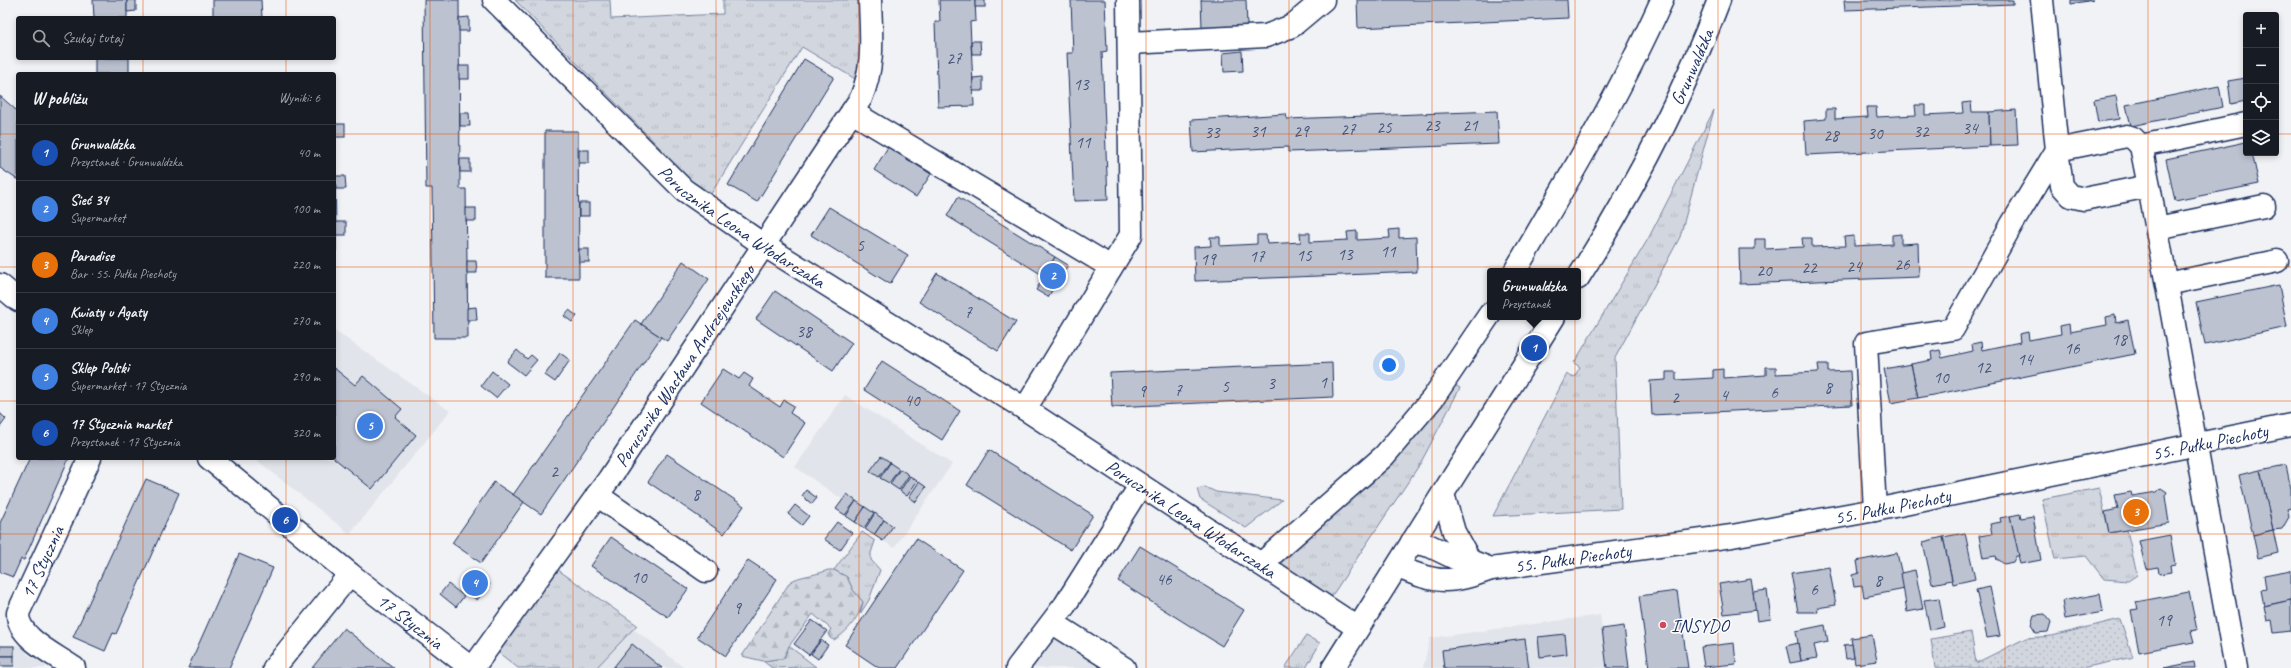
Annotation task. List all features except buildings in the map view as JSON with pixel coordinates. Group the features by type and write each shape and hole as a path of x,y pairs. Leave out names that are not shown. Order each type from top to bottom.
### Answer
{"street":[{"name":"Porucznika Leona Włodarczaka","path":"494,0 684,190 765,246 1025,409 1358,628"},
{"name":"Porucznika Wacława Andrzejewskiego","path":"472,668 597,495 765,246 861,98 869,79 872,64 870,0"},
{"path":"1025,409 1131,235 1128,0"},
{"path":"1129,43 1266,36 1292,26 1323,0"},
{"path":"1517,268 1594,136 1637,56 1662,0"},
{"name":"Grunwaldzka","path":"1581,273 1649,158 1698,58 1719,0"},
{"path":"2042,0 2062,186 2070,196 2084,199 2149,186"},
{"path":"852,112 1111,267"},
{"path":"2141,146 2243,125"},
{"path":"1875,510 1866,343 1953,329 2057,150 2120,136 2133,138 2141,146 2149,186 2190,406 2195,445 2236,668"},
{"path":"2157,228 2264,206"},
{"path":"2167,284 2277,261"},
{"path":"0,285 16,298"},
{"path":"1261,564 1384,456 1433,398 1487,318"},
{"path":"1333,668 1552,320"},
{"name":"55. Pułku Piechoty","path":"1398,567 1434,580 1462,580 1491,569 1732,536 1875,510 2291,424"},
{"name":"17 Stycznia","path":"74,668 27,636 19,625 18,613 89,460"},
{"name":"17 Stycznia","path":"211,460 350,574 472,668"},
{"path":"1017,668 1053,623 1140,486"},
{"path":"1443,494 1454,532 1470,561"},
{"path":"597,495 706,571"},
{"name":"55. Pułku Piechoty","path":"1412,542 1430,546 1455,558 1470,561 1491,569"},
{"path":"274,668 350,574"},
{"path":"1053,623 1124,668"}],"shaded area":[{"path":"336,331 450,411 350,534 257,460 336,460"},
{"path":"845,395 952,464 894,548 836,509 843,500 795,467"},
{"path":"1600,615 1602,629 1624,626 1629,668 1423,668 1430,638"},
{"path":"1053,623 1124,668 1017,668"},
{"path":"630,627 649,640 684,668 588,668"},
{"path":"0,645 27,645 27,654 46,665 45,668 0,668"}],"green space":[{"path":"515,0 610,0 611,19 723,14 723,0 859,0 862,60 857,80 802,47 704,205 659,165 666,154"},
{"path":"1714,110 1680,237 1615,358 1621,509 1493,516 1567,374 1574,377 1580,367 1574,363 1648,239"},
{"path":"1446,380 1460,388 1420,464 1325,606 1261,564"},
{"path":"1205,487 1216,492 1282,500 1246,528 1200,499 1197,489"},
{"path":"2099,488 2109,533 2127,530 2137,575 2128,581 2104,579 2086,556 2055,559 2042,499"},
{"path":"862,532 875,541 871,553 871,560 880,570 869,600 860,614 863,602 853,590 847,577 834,570"},
{"path":"548,563 637,625 596,668 518,668 489,645"},
{"path":"828,570 834,570 847,577 853,590 863,602 859,613 844,633 834,640 830,638 828,634 831,629 813,614 789,646 784,658 763,661 742,656 790,582 798,578"},
{"path":"2120,619 2133,657 2082,668 1935,668 1931,639 1971,632 1976,663 2026,638 2052,636"},
{"path":"1306,636 1320,643 1306,668 1285,668"},
{"path":"789,646 816,667 772,668 763,661 784,658"}],"place":[{"name":"Sieć 34","path":"1053,276"},
{"name":"Grunwaldzka","path":"1534,348"},
{"name":"Sklep Polski","path":"370,426"},
{"name":"Paradise","path":"2136,512"},
{"name":"17 Stycznia market","path":"285,520"},
{"name":"Kwiaty u Agaty","path":"475,583"},
{"name":"INSYDO","path":"1663,625"}]}
